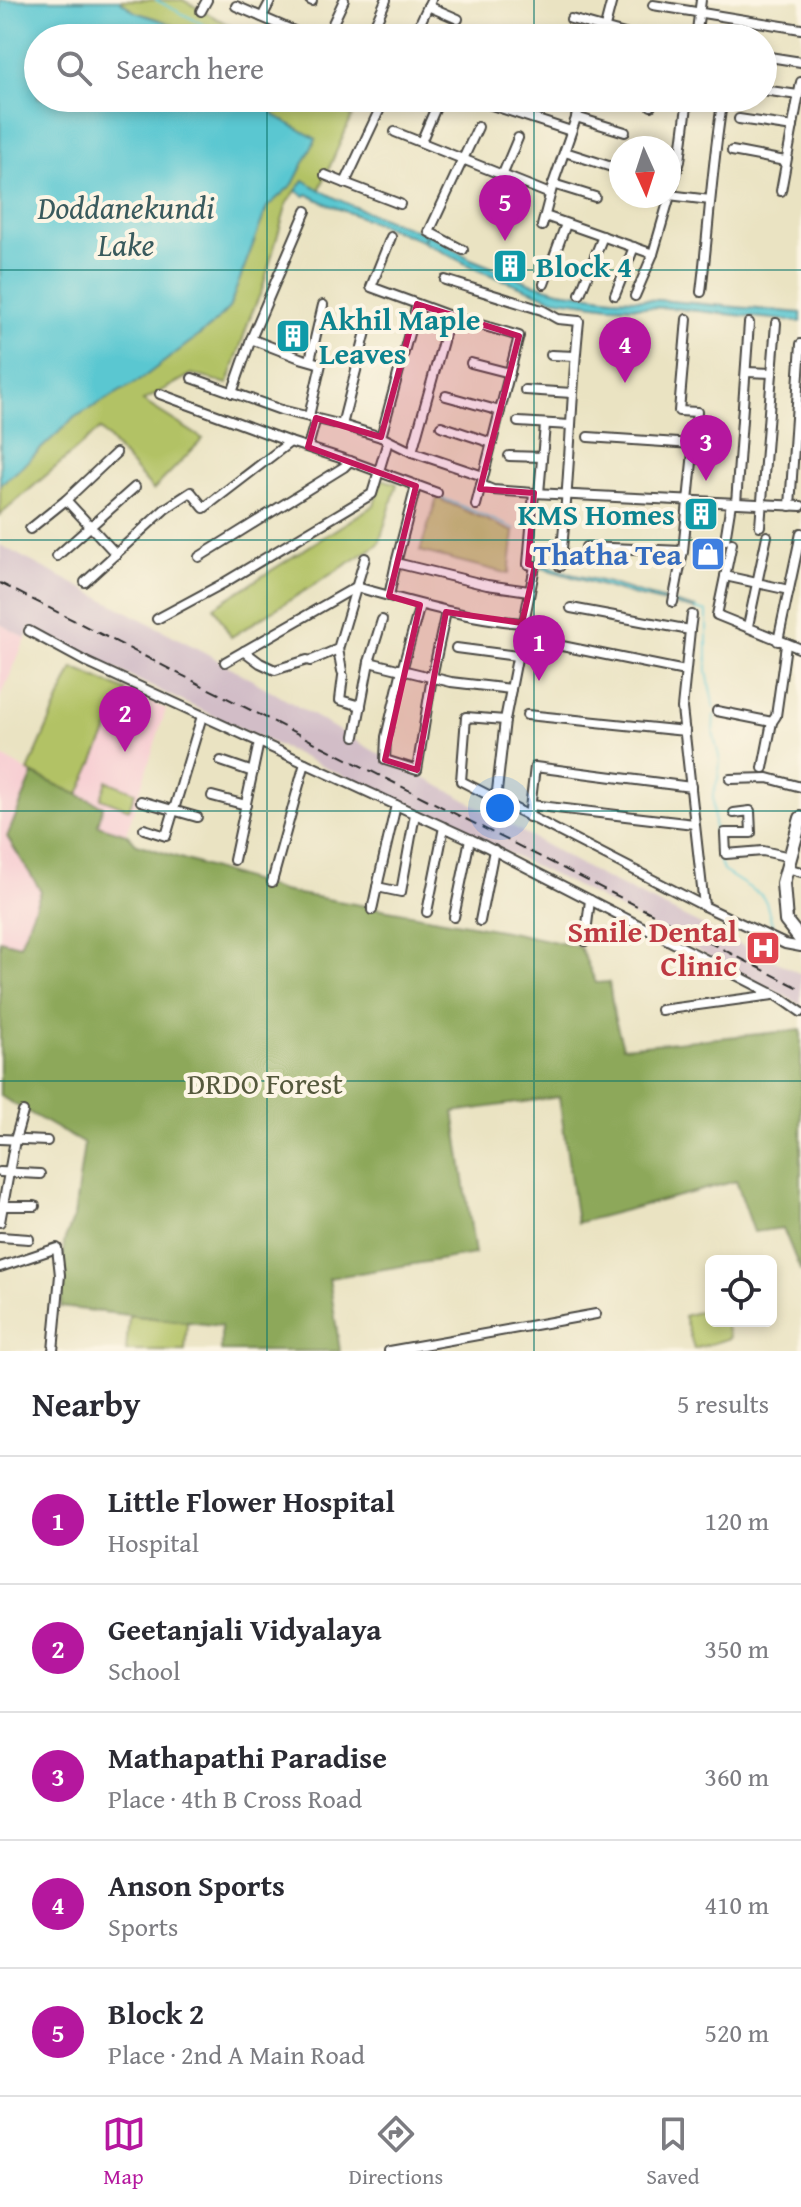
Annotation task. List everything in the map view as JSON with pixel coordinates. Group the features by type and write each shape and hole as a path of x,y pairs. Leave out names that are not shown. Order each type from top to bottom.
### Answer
{"main road":[{"path":"801,818 783,883 786,921 801,940"}],"street":[{"path":"201,11 207,0"},
{"path":"262,17 271,0"},
{"path":"333,24 344,0"},
{"path":"375,24 386,0"},
{"path":"606,24 612,0"},
{"path":"698,24 701,0"},
{"path":"420,24 430,3 458,19"},
{"path":"653,5 769,24"},
{"path":"236,6 278,24"},
{"path":"571,19 582,24"},
{"path":"777,25 801,29"},
{"path":"777,58 801,62"},
{"path":"781,191 801,82"},
{"path":"777,92 798,95"},
{"path":"345,183 378,112"},
{"path":"421,142 434,112"},
{"path":"511,112 571,131"},
{"path":"542,226 578,112"},
{"path":"681,153 686,112"},
{"path":"701,292 721,112"},
{"path":"576,117 625,132"},
{"path":"739,119 793,127"},
{"path":"463,250 429,232 478,127"},
{"path":"395,132 502,176 595,197"},
{"path":"502,176 518,138"},
{"path":"732,151 785,161"},
{"path":"565,152 609,166"},
{"path":"325,175 400,204"},
{"path":"681,196 710,200"},
{"path":"635,296 653,254 665,208"},
{"path":"232,393 251,339 306,211"},
{"path":"545,216 653,254"},
{"path":"544,284 566,224"},
{"path":"580,294 603,236"},
{"path":"391,237 371,287 450,316 520,331 476,505"},
{"path":"615,295 634,247"},
{"path":"445,280 542,310 558,319 579,321 560,566"},
{"path":"157,619 372,494 380,472 417,304"},
{"path":"310,360 323,305"},
{"path":"412,452 450,316"},
{"path":"673,602 683,551 697,412 679,411 687,319"},
{"path":"342,425 369,320"},
{"path":"749,323 734,503 717,615 801,649"},
{"path":"760,526 776,323"},
{"path":"251,339 321,364 308,447"},
{"path":"790,506 801,344"},
{"path":"551,355 575,356"},
{"path":"471,363 510,373"},
{"path":"746,372 772,373"},
{"path":"192,378 281,410 385,439 482,481 493,490 801,506"},
{"path":"525,390 572,393"},
{"path":"160,394 437,493"},
{"path":"446,396 500,411"},
{"path":"518,422 570,425"},
{"path":"496,800 505,720 535,566 528,564 545,425"},
{"path":"441,426 492,443"},
{"path":"588,437 693,444"},
{"path":"85,582 165,509 191,492 204,508 290,442"},
{"path":"30,529 116,453"},
{"path":"509,456 542,457"},
{"path":"199,557 350,461"},
{"path":"389,596 416,486"},
{"path":"57,556 135,487"},
{"path":"66,500 116,554"},
{"path":"763,768 772,722 776,716 789,590 801,533"},
{"path":"748,626 767,536"},
{"path":"586,547 683,551"},
{"path":"361,706 340,700 342,673 339,645 365,558"},
{"path":"396,563 487,585 529,591"},
{"path":"725,576 789,590"},
{"path":"225,662 356,587 446,612 522,623"},
{"path":"420,605 386,737 385,760 417,770 446,612"},
{"path":"571,608 690,630"},
{"path":"692,615 682,708 704,906"},
{"path":"355,736 369,662 382,620"},
{"path":"29,631 88,663 494,850 801,1012"},
{"path":"244,651 275,670 310,661 339,645"},
{"path":"562,646 685,671"},
{"path":"456,648 517,656"},
{"path":"369,662 432,677 511,689"},
{"path":"717,711 772,722"},
{"path":"527,715 685,731"},
{"path":"144,829 166,836 202,716"},
{"path":"505,720 466,717 461,781 704,906 785,944 801,947"},
{"path":"234,860 259,742"},
{"path":"221,761 253,772"},
{"path":"272,882 305,763"},
{"path":"529,817 535,767 691,787"},
{"path":"730,779 768,778 801,787"},
{"path":"212,796 246,805"},
{"path":"141,801 197,817"},
{"path":"372,910 396,805"},
{"path":"531,805 694,824"},
{"path":"734,813 750,811 751,833 725,833 726,854 763,851 789,862 801,872"},
{"path":"377,887 401,892 415,814"},
{"path":"427,912 444,827"},
{"path":"454,917 470,839"},
{"path":"480,921 494,850"},
{"path":"585,941 590,900"},
{"path":"661,1010 773,995"},
{"path":"0,1222 4,1172 23,1112"},
{"path":"0,1139 47,1141"},
{"path":"4,1172 40,1174"},
{"path":"1,1206 35,1206"},
{"path":"0,1237 29,1239"},
{"path":"0,1267 57,1248 60,1275 53,1351"},
{"path":"389,1351 596,1314"}],"highlighted area":[{"path":"417,304 519,336 480,489 534,493 528,564 535,566 522,623 446,612 417,770 385,760 420,605 389,596 416,486 308,447 316,418 381,437"}],"shaded area":[{"path":"0,545 206,653 379,754 599,875 801,974 801,1005 570,883 30,627 26,638 0,624"},
{"path":"0,624 26,638 0,699"},
{"path":"126,691 166,709 126,834 97,825 78,796"},
{"path":"0,755 33,774 7,837 41,891 20,945 0,940"}],"green space":[{"path":"119,0 183,0 227,24 170,24 135,12"},
{"path":"272,112 343,112 352,116 319,191 304,180 287,203 262,290 228,384 192,374 143,401 203,439 153,490 100,429 0,515 0,484 75,417 140,380 210,327 229,308 267,207 293,184 316,139"},
{"path":"382,479 397,484 379,544 231,637 214,607 374,505"},
{"path":"437,498 514,532 509,574 420,551"},
{"path":"73,668 126,691 78,796 28,771"},
{"name":"DRDO Forest","path":"33,774 103,806 98,825 126,834 137,844 282,891 580,947 596,983 609,982 623,1047 801,1030 801,1272 783,1228 754,1232 736,1181 577,1223 559,1097 454,1112 475,1254 329,1278 340,1351 221,1351 221,1326 61,1307 64,1242 74,1217 84,1144 0,1096 0,940 20,945 41,891 7,837"},
{"path":"107,781 135,792 129,809 101,798"},
{"path":"705,1310 705,1327 727,1327 730,1338 694,1349 684,1316"},
{"path":"129,1315 187,1322 185,1351 126,1351"}],"water":[{"name":"Doddanekundi Lake","path":"0,0 119,0 135,12 170,24 24,24 24,112 273,112 316,139 293,184 267,207 229,308 210,327 140,380 75,417 0,484"},
{"path":"304,180 348,204 426,234 422,241 307,194 305,196 296,191"},
{"path":"427,233 471,259 559,291 801,313 801,322 551,298 480,271 423,242"},
{"path":"540,563 696,610 632,595 539,567"}],"waterway":[{"path":"156,0 202,24"},
{"path":"440,497 515,529"},
{"path":"696,609 707,612 707,671 714,709"},
{"path":"714,715 713,732 720,761 713,794 716,849 723,871 761,895 766,902 774,931"}],"railway":[{"path":"0,583 801,989"}],"place":[{"name":"Block 2","path":"505,241"},
{"name":"Block 4","path":"510,266"},
{"name":"Akhil Maple Leaves","path":"293,336"},
{"name":"Anson Sports","path":"625,383"},
{"name":"Mathapathi Paradise","path":"706,481"},
{"name":"KMS Homes","path":"701,514"},
{"name":"Thatha Tea","path":"708,554"},
{"name":"Little Flower Hospital","path":"539,681"},
{"name":"Geetanjali Vidyalaya","path":"125,752"},
{"name":"Smile Dental Clinic","path":"763,948"}]}
